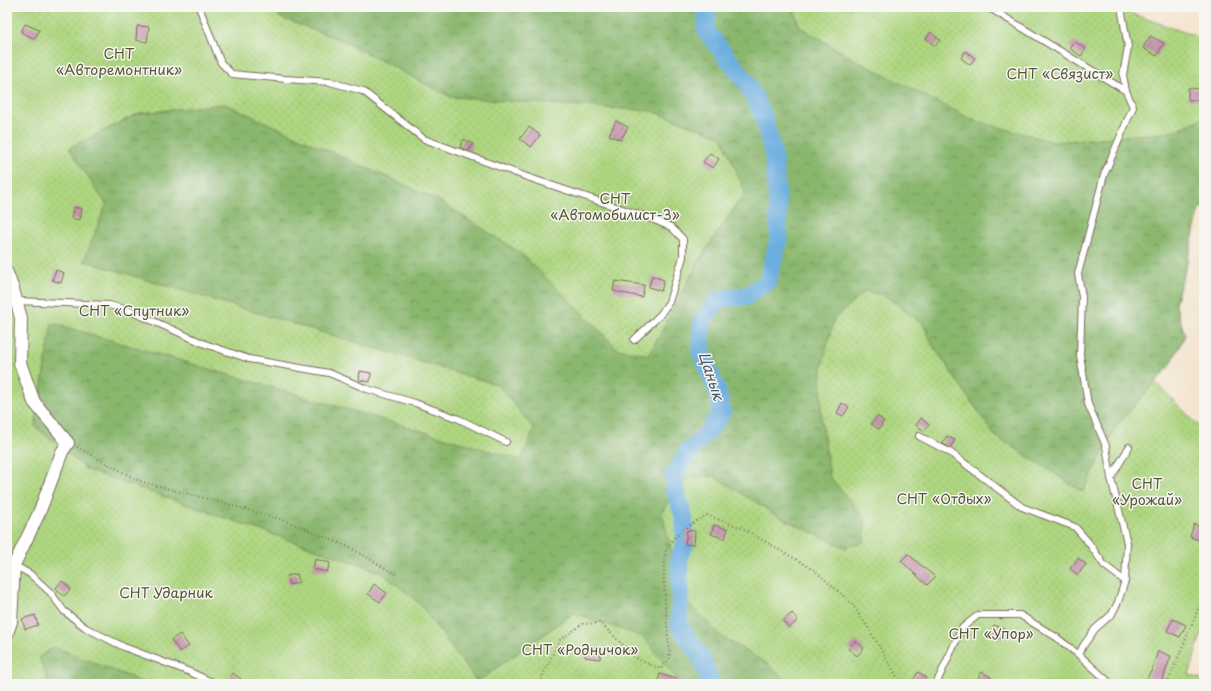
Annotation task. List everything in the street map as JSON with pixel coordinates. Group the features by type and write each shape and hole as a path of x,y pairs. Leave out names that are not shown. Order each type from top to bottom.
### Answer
{"street":[{"path":"7,274 17,301 21,318 20,363 34,402 68,443 62,452 39,513 14,565 10,585 10,622 7,633"}],"lane":[{"path":"199,7 221,64 232,74 330,82 363,91 424,139 526,177 652,219 671,227 683,239 683,257 670,302 660,315 634,340"},
{"path":"988,7 1126,91"},
{"path":"1079,655 1083,646 1095,629 1112,614 1125,581 1127,543 1111,478 1106,446 1088,404 1080,355 1082,297 1078,274 1104,175 1133,107 1126,91 1123,75 1128,46 1121,7"},
{"path":"17,301 108,305 128,310 205,344 249,359 329,373 367,389 415,403 459,419 506,442"},
{"path":"919,436 951,453 1022,507 1075,527 1089,543 1104,565 1125,581"},
{"path":"1111,478 1129,447"},
{"path":"14,565 30,574 50,592 64,611 86,628 124,647 190,672 216,684"},
{"path":"936,684 962,628 978,615 1020,615 1056,637 1079,655 1111,684"}],"path":[{"path":"68,443 139,481 286,521 349,547 397,575"},
{"path":"541,684 542,674 560,640 582,624 600,623 639,660 661,669 670,658 663,574 666,549 683,530 707,515 742,528 814,570 852,604 872,634 901,684"},
{"path":"1167,684 1204,595"}],"green space":[{"path":"7,7 276,7 279,17 343,41 451,97 652,111 722,137 745,192 699,260 649,355 618,349 522,254 438,200 225,104 139,113 69,148 106,204 84,261 498,385 534,429 521,460 52,323 35,426 87,470 381,572 419,603 477,682 574,613 643,637 681,684 148,684 54,647 39,657 49,684 7,684"},
{"path":"276,7 793,7 800,27 857,61 1054,142 1171,132 1204,118 1204,206 1199,211 1186,267 1175,303 1185,335 1171,364 1115,428 1083,492 994,435 932,344 923,324 822,367 821,416 830,477 866,520 864,543 846,548 781,518 721,636 768,664 790,684 681,684 574,613 477,682 419,603 381,572 87,470 35,426 52,323 521,460 533,429 498,385 84,261 105,204 69,148 139,113 225,104 438,200 522,254 618,349 699,260 745,192 721,137 652,111 451,97 343,41 279,17"},
{"name":"СНТ «Связист»","path":"793,7 1112,7 1204,39 1204,118 1171,132 1054,142 973,120 857,61 800,27"},
{"name":"СНТ «Отдых»","path":"865,291 885,296 923,324 932,344 994,435 1083,492 1115,428 1155,382 1200,427 1204,428 1204,624 1189,675 1204,680 1204,684 790,684 768,664 721,636 684,600 662,513 675,490 689,477 713,476 781,518 846,548 864,542 866,520 830,477 821,416 822,367 834,319"},
{"path":"54,647 148,684 49,684 39,657"}],"building":[{"path":"25,24 39,30 35,39 21,32"},
{"path":"137,26 149,27 147,42 136,40"},
{"path":"931,32 940,40 935,46 926,39"},
{"path":"1150,36 1164,43 1157,56 1143,48"},
{"path":"1074,41 1086,49 1081,56 1069,48"},
{"path":"965,51 975,58 970,65 961,58"},
{"path":"1188,88 1203,89 1202,100 1188,100"},
{"path":"616,121 628,127 621,140 609,135"},
{"path":"529,127 540,135 531,147 520,139"},
{"path":"464,139 473,144 469,151 460,147"},
{"path":"710,153 719,159 713,168 703,162"},
{"path":"74,207 82,209 80,220 71,218"},
{"path":"56,270 64,273 61,283 52,280"},
{"path":"652,276 664,280 661,291 649,287"},
{"path":"615,281 644,285 642,297 613,291"},
{"path":"360,371 371,373 370,382 359,380"},
{"path":"842,403 849,407 843,416 837,413"},
{"path":"877,416 884,421 879,429 871,424"},
{"path":"921,418 929,425 924,431 916,425"},
{"path":"947,436 955,440 950,448 942,443"},
{"path":"1194,524 1204,528 1204,542 1190,537"},
{"path":"714,525 728,529 725,539 711,534"},
{"path":"687,530 695,531 694,545 685,544"},
{"path":"908,554 935,577 927,585 901,561"},
{"path":"1078,558 1086,564 1078,575 1070,569"},
{"path":"315,559 330,563 327,572 313,569"},
{"path":"297,574 299,582 289,585 287,576"},
{"path":"62,581 71,589 64,596 56,588"},
{"path":"374,584 387,593 380,602 368,594"},
{"path":"792,613 798,620 789,628 783,621"},
{"path":"35,615 38,625 25,629 22,619"},
{"path":"1173,619 1186,625 1180,637 1167,631"},
{"path":"994,625 1006,630 1002,639 990,635"},
{"path":"180,634 189,646 180,652 171,640"},
{"path":"855,641 864,648 857,656 848,649"},
{"path":"586,646 601,648 600,659 585,657"},
{"path":"1158,651 1171,656 1161,684 1145,684 1151,672"},
{"path":"918,672 926,677 922,684 911,684"},
{"path":"982,672 992,678 988,684 984,684 977,680"},
{"path":"233,673 241,679 236,684 224,684"},
{"path":"660,674 685,682 685,684 657,684"}],"waterway":[{"name":"Цанык","path":"707,7 706,31 745,80 763,115 773,153 779,238 768,281 747,296 719,299 702,321 701,353 717,390 722,412 708,432 687,453 674,475 675,490 684,518 685,544 679,558 679,625 701,657 711,684"}],"park label":[{"name":"СНТ «Авторемонтник»","path":"119,62"},
{"name":"СНТ «Автомобилист-3»","path":"615,208"},
{"name":"СНТ «Спутник»","path":"134,311"},
{"name":"СНТ «Урожай»","path":"1147,492"},
{"name":"СНТ Ударник","path":"166,593"},
{"name":"СНТ «Упор»","path":"991,634"},
{"name":"СНТ «Родничок»","path":"580,650"}]}
